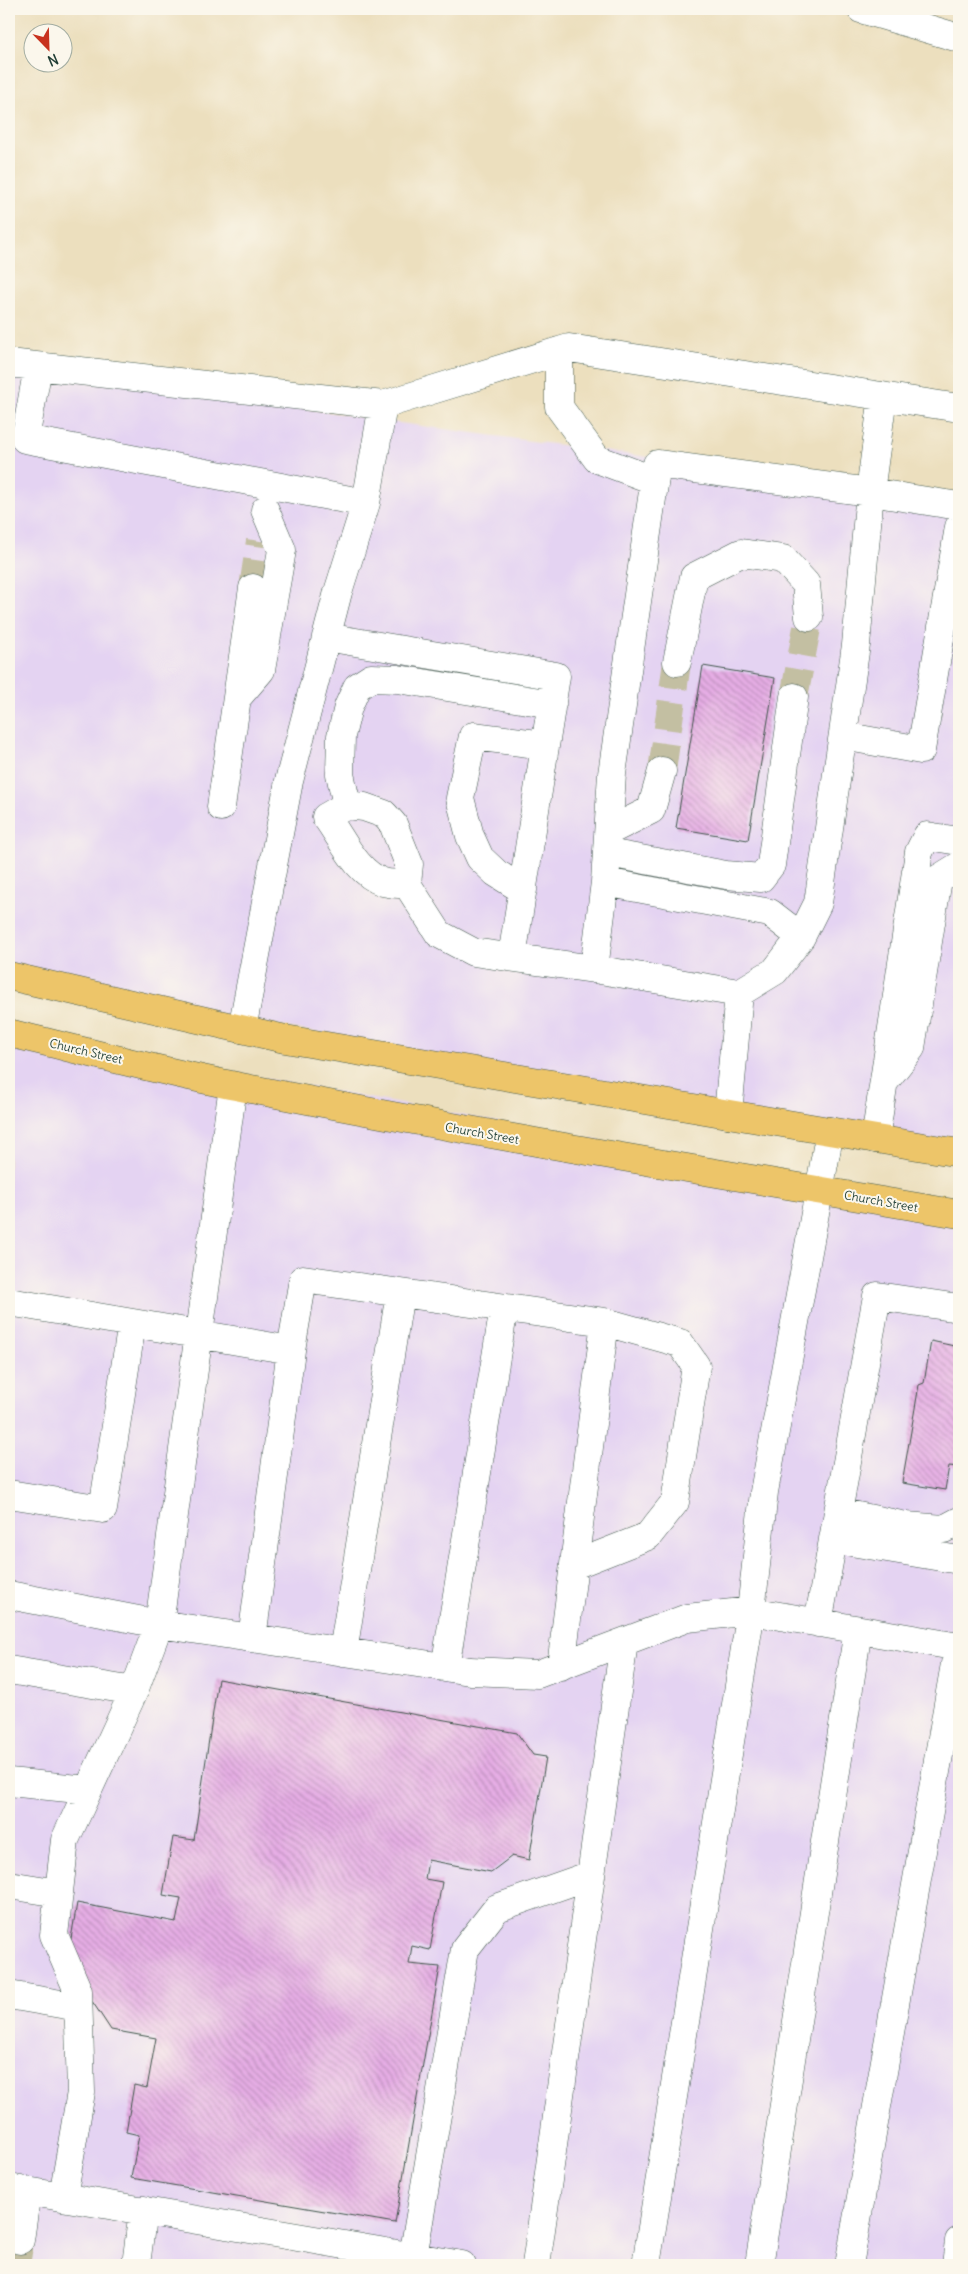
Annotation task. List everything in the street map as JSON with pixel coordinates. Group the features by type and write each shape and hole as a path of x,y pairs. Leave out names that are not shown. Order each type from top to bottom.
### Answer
{"highway":[{"path":"9,976 295,1040 959,1153"},
{"name":"Church Street","path":"9,1033 233,1086 523,1140 959,1214"}],"street":[{"path":"860,9 959,38"},
{"path":"9,363 383,405 570,348 959,408"},
{"path":"559,351 559,407 591,452 597,459 653,480"},
{"path":"38,367 25,439 267,498 366,504"},
{"path":"282,817 364,807 384,814 393,824 409,864 407,884 438,934 473,952 594,969 739,993 775,971 802,937 818,903 856,646 870,492 883,396"},
{"path":"242,1028 289,780 326,637 366,504 383,405"},
{"path":"594,969 605,882 612,774 653,480 657,464 870,492 959,506"},
{"path":"260,541 267,498"},
{"path":"237,698 261,670 282,550 267,498"},
{"path":"842,736 921,750 959,527"},
{"path":"677,662 694,577 741,553 783,559 806,584 809,617"},
{"path":"221,807 253,588"},
{"path":"326,637 556,676 512,957"},
{"path":"407,884 384,882 371,876 353,858 336,811 340,774 341,736 348,707 357,687 371,678 398,679 552,704"},
{"path":"608,842 726,875 762,878 771,865 794,697"},
{"path":"523,890 496,873 480,858 470,836 460,798 473,736 545,745"},
{"path":"608,842 651,810 662,771"},
{"path":"875,1139 919,852 928,836 959,841"},
{"path":"883,1084 911,1048 938,879 959,866"},
{"path":"605,882 770,914 802,937"},
{"path":"728,1114 739,993"},
{"path":"63,2197 81,2092 78,1991 54,1935 65,1840 134,1691 159,1624 233,1086"},
{"path":"646,2265 751,1611 764,1492 830,1131"},
{"path":"252,1638 302,1278 604,1322 680,1343 696,1366 676,1502 648,1536 574,1566"},
{"path":"343,1652 400,1293"},
{"path":"818,1623 877,1296 959,1308"},
{"path":"9,1302 291,1350"},
{"path":"445,1668 504,1308"},
{"path":"561,1666 604,1322"},
{"path":"9,1494 103,1509 132,1323"},
{"path":"838,1512 906,1526 944,1529 959,1521"},
{"path":"833,1538 959,1560"},
{"path":"9,1595 159,1624 470,1672 538,1674 687,1618 751,1611 958,1647 850,2265"},
{"path":"759,2265 858,1630"},
{"path":"536,2265 624,1642"},
{"path":"9,1670 134,1691"},
{"path":"9,1782 88,1790"},
{"path":"413,2257 465,1949 497,1908 591,1875"},
{"path":"9,1885 59,1894"},
{"path":"9,1995 78,2008"},
{"path":"20,2240 18,2189 462,2265"},
{"path":"136,2265 143,2210"},
{"path":"956,2265 959,2241"}],"shaded area":[{"path":"9,363 392,422 692,463 959,519 959,1153 9,975"},
{"path":"9,1031 959,1208 959,2265 9,2265"}],"building":[{"path":"703,666 775,678 748,840 676,828"},
{"path":"931,1341 959,1347 959,1467 949,1466 945,1490 902,1483 919,1385 924,1383"},
{"path":"218,1679 517,1733 533,1755 546,1757 529,1860 512,1856 491,1872 428,1860 425,1879 442,1882 430,1950 412,1946 409,1964 440,1967 395,2223 131,2178 139,2135 126,2132 134,2085 147,2088 156,2038 111,2030 67,1963 77,1903 176,1922 181,1898 163,1895 173,1837 194,1840"}],"tunnel":[{"path":"253,588 260,541"},
{"path":"794,697 809,617"},
{"path":"662,771 677,662"},
{"path":"16,2265 20,2240"}]}
